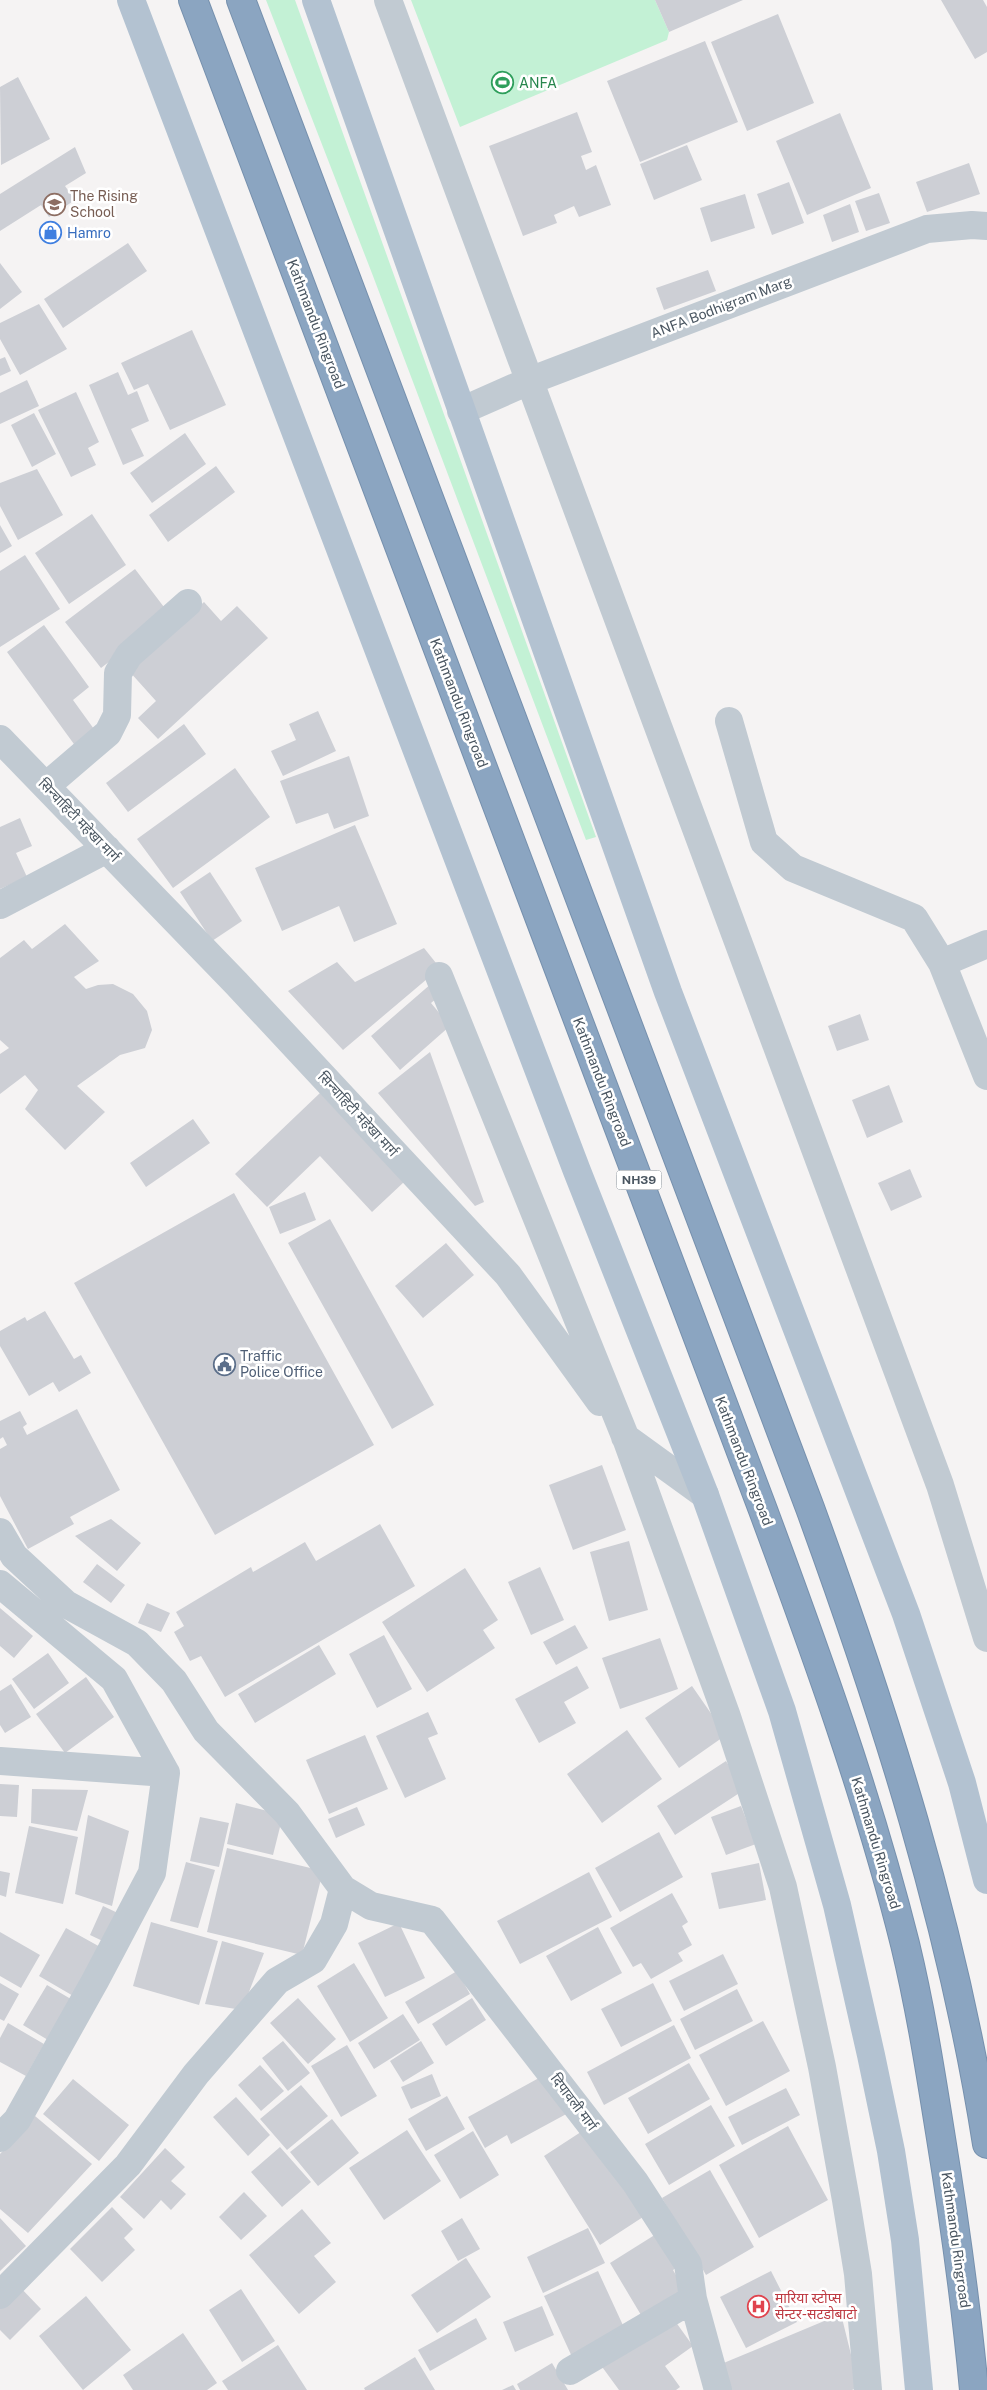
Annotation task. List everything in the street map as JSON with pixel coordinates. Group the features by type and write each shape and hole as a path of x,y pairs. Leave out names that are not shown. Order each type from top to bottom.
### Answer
{"highway":[{"name":"Kathmandu Ringroad","path":"193,0 763,1510 841,1728 891,1891 917,1998 950,2193 974,2390"},
{"name":"NH39","path":"241,0 810,1508 856,1638 907,1798 931,1886 968,2043 987,2144"}],"main road":[{"path":"131,0 553,1107 705,1494 782,1711 810,1806 847,1947 873,2065 898,2195 911,2291 919,2390"},
{"path":"316,0 668,992 906,1614 962,1783 986,1874"}],"street":[{"path":"388,0 940,1485 987,1638"},
{"name":"ANFA Bodhigram Marg","path":"461,411 529,380 928,229 972,225 987,226"},
{"path":"46,786 108,733 117,715 118,673 129,655 188,603"},
{"path":"729,721 764,842 793,868 914,918 942,963 987,1076"},
{"name":"सिन्चाहिटी महेखा मार्ग","path":"0,739 236,983 508,1275 628,1441 705,1494"},
{"path":"0,906 107,849"},
{"path":"942,963 987,944"},
{"path":"439,976 628,1441 726,1714 783,1887 820,2058 846,2200 858,2274 868,2390"},
{"path":"0,1532 14,1556 66,1604 137,1643 174,1681 206,1731 287,1814 343,1889 334,1924 313,1960 277,1981 196,2074 128,2165 0,2295"},
{"path":"0,1584 114,1679 166,1773 152,1872 95,1981 6,2121"},
{"path":"0,1761 166,1773"},
{"name":"दिपावली मार्ग","path":"343,1889 371,1906 432,1920 635,2182 688,2264 693,2299 718,2390"},
{"path":"570,2371 693,2299"}],"green space":[{"path":"266,0 295,0 596,837 586,840 373,276"},
{"name":"ANFA","path":"411,0 655,0 669,32 667,40 460,127"}],"building":[{"path":"655,0 743,0 669,32"},
{"path":"941,0 983,0 987,7 987,52 975,59"},
{"path":"778,14 814,103 747,131 711,42"},
{"path":"705,41 738,122 640,162 607,81"},
{"path":"18,77 50,139 1,165 0,87"},
{"path":"577,112 592,152 581,156 586,170 596,165 611,205 579,217 574,206 554,215 557,223 523,236 489,146"},
{"path":"840,113 871,188 807,215 776,141"},
{"path":"687,145 702,180 654,200 640,164"},
{"path":"75,147 86,173 65,186 75,200 49,217 41,205 0,231 0,194"},
{"path":"969,163 980,194 927,212 916,182"},
{"path":"789,182 804,223 772,235 757,194"},
{"path":"879,193 890,223 866,231 855,201"},
{"path":"745,194 755,228 711,242 700,208"},
{"path":"850,204 859,232 832,242 823,215"},
{"path":"128,243 147,271 63,328 44,299"},
{"path":"0,263 22,292 0,309"},
{"path":"708,270 716,291 664,310 656,288"},
{"path":"39,304 67,349 20,375 0,339 0,323"},
{"path":"192,330 226,405 170,430 148,384 134,390 121,363"},
{"path":"5,357 11,371 0,376 0,359"},
{"path":"118,372 128,395 137,391 149,421 131,429 144,456 123,465 89,385"},
{"path":"27,380 39,406 0,424 0,393"},
{"path":"76,392 99,442 88,448 96,465 71,477 38,410"},
{"path":"34,413 56,454 32,467 11,425"},
{"path":"185,433 206,464 152,503 130,473"},
{"path":"216,466 235,492 168,542 149,515"},
{"path":"37,469 63,515 18,540 0,506 0,483"},
{"path":"92,514 126,565 69,604 35,553"},
{"path":"0,525 12,546 0,553"},
{"path":"25,555 60,609 0,647 0,571"},
{"path":"135,569 170,615 101,668 65,622"},
{"path":"204,602 221,621 237,606 268,638 158,739 138,718 156,701 129,671"},
{"path":"44,625 89,687 73,700 99,736 79,751 7,652"},
{"path":"318,711 336,751 283,776 271,751 296,740 289,724"},
{"path":"184,724 206,754 128,812 106,783"},
{"path":"349,756 369,816 334,829 328,813 296,824 280,781"},
{"path":"235,768 270,817 173,888 137,839"},
{"path":"20,818 32,846 16,853 27,877 0,889 0,827"},
{"path":"355,825 397,924 354,942 339,906 282,931 255,868"},
{"path":"210,872 242,921 212,941 180,892"},
{"path":"65,924 99,961 74,977 86,989 98,985 113,984 133,994 147,1011 152,1030 145,1048 120,1055 77,1086 105,1112 65,1150 25,1109 38,1090 25,1075 0,1094 0,1054 9,1048 0,1040 0,958 24,940 32,949"},
{"path":"424,948 440,968 343,1050 288,991 337,962 355,982"},
{"path":"432,983 442,994 431,1003 450,1026 400,1070 371,1036"},
{"path":"860,1014 869,1040 837,1051 828,1026"},
{"path":"430,1052 484,1202 475,1206 378,1093"},
{"path":"889,1085 903,1122 867,1138 852,1100"},
{"path":"320,1093 404,1182 372,1212 320,1156 267,1207 235,1174"},
{"path":"193,1119 210,1143 146,1187 130,1163"},
{"path":"910,1169 922,1197 891,1211 878,1183"},
{"path":"305,1192 316,1220 280,1234 269,1207"},
{"name":"Traffic Police Office","path":"234,1193 374,1445 215,1535 74,1283"},
{"path":"330,1219 434,1405 392,1429 288,1243"},
{"path":"446,1243 474,1275 423,1318 395,1286"},
{"path":"45,1311 74,1359 81,1355 91,1373 59,1392 53,1382 29,1396 0,1346 0,1331 25,1317 27,1321"},
{"path":"77,1409 120,1490 70,1517 74,1524 28,1549 0,1496 0,1449 7,1445 3,1437 0,1439 0,1421 20,1411 27,1424 23,1427 27,1435"},
{"path":"602,1465 626,1530 573,1550 549,1485"},
{"path":"111,1519 141,1543 117,1571 75,1536"},
{"path":"380,1524 415,1586 225,1697 201,1656 190,1661 174,1632 184,1626 176,1612 251,1567 253,1572 305,1542 316,1561"},
{"path":"629,1541 648,1610 609,1621 590,1552"},
{"path":"97,1564 125,1585 111,1603 83,1582"},
{"path":"540,1567 564,1620 531,1635 508,1582"},
{"path":"465,1568 498,1620 483,1630 495,1648 427,1692 382,1622"},
{"path":"147,1603 170,1613 161,1632 138,1623"},
{"path":"0,1608 33,1636 14,1658 0,1646"},
{"path":"575,1625 588,1648 556,1665 543,1642"},
{"path":"384,1635 412,1689 377,1708 349,1654"},
{"path":"660,1638 678,1689 620,1709 602,1658"},
{"path":"319,1645 336,1674 255,1723 238,1694"},
{"path":"48,1653 69,1683 34,1709 12,1679"},
{"path":"577,1666 589,1688 564,1702 576,1723 539,1743 515,1699"},
{"path":"86,1677 114,1717 65,1753 36,1714"},
{"path":"11,1684 31,1717 5,1733 0,1725 0,1691"},
{"path":"692,1686 726,1735 679,1768 645,1718"},
{"path":"428,1712 438,1734 428,1738 446,1779 405,1798 376,1736"},
{"path":"627,1730 662,1779 602,1823 567,1774"},
{"path":"365,1735 388,1789 329,1814 306,1760"},
{"path":"726,1761 744,1790 675,1835 657,1806"},
{"path":"0,1784 19,1785 17,1817 0,1816"},
{"path":"32,1789 88,1790 77,1831 31,1823"},
{"path":"236,1803 283,1815 273,1855 227,1844"},
{"path":"741,1806 756,1844 726,1855 711,1817"},
{"path":"357,1807 365,1825 336,1838 328,1819"},
{"path":"88,1815 129,1831 112,1906 75,1894"},
{"path":"200,1817 229,1823 219,1867 190,1861"},
{"path":"29,1826 78,1837 63,1904 15,1893"},
{"path":"659,1832 683,1877 620,1912 595,1868"},
{"path":"227,1848 323,1871 302,1955 207,1932"},
{"path":"186,1862 215,1870 198,1928 170,1921"},
{"path":"759,1863 766,1900 719,1909 711,1873"},
{"path":"0,1871 10,1873 6,1897 0,1895"},
{"path":"589,1872 612,1917 520,1964 497,1921"},
{"path":"672,1893 688,1922 682,1926 692,1945 678,1953 683,1961 651,1979 641,1963 633,1967 610,1928"},
{"path":"103,1906 122,1915 109,1944 90,1935"},
{"path":"151,1922 218,1941 199,2005 133,1986"},
{"path":"399,1923 425,1978 385,1997 358,1943"},
{"path":"598,1927 622,1973 571,2001 546,1956"},
{"path":"66,1928 102,1948 75,1997 39,1976"},
{"path":"0,1932 40,1955 21,1988 0,1976"},
{"path":"222,1941 264,1953 242,2010 205,2004"},
{"path":"723,1954 738,1984 684,2011 669,1981"},
{"path":"354,1963 388,2018 350,2042 317,1986"},
{"path":"457,1971 470,1994 418,2024 405,2002"},
{"path":"0,1983 19,1994 4,2021 0,2019"},
{"path":"653,1983 672,2021 621,2047 601,2009"},
{"path":"47,1985 76,2002 53,2043 23,2025"},
{"path":"737,1989 753,2021 695,2050 680,2019"},
{"path":"298,1998 336,2039 308,2064 270,2023"},
{"path":"472,1998 486,2020 446,2046 432,2024"},
{"path":"403,2014 420,2040 374,2069 358,2043"},
{"path":"763,2021 790,2071 726,2106 699,2055"},
{"path":"8,2023 44,2044 26,2076 0,2062 0,2038"},
{"path":"674,2025 691,2058 604,2105 587,2072"},
{"path":"283,2041 310,2073 288,2091 262,2058"},
{"path":"421,2041 434,2063 403,2082 390,2061"},
{"path":"347,2045 377,2096 341,2117 311,2066"},
{"path":"689,2063 710,2099 648,2134 628,2098"},
{"path":"260,2065 284,2091 261,2111 238,2085"},
{"path":"548,2073 570,2112 511,2144 507,2135 485,2148 468,2117"},
{"path":"432,2074 441,2096 411,2109 401,2087"},
{"path":"73,2079 129,2125 99,2161 43,2114"},
{"path":"301,2085 328,2116 287,2150 260,2119"},
{"path":"786,2088 800,2115 742,2145 728,2117"},
{"path":"447,2096 465,2129 426,2151 408,2119"},
{"path":"236,2097 270,2135 248,2156 213,2117"},
{"path":"711,2105 735,2146 669,2185 645,2144"},
{"path":"35,2116 92,2164 28,2233 0,2209 0,2154"},
{"path":"332,2119 359,2153 318,2186 290,2152"},
{"path":"788,2126 828,2200 759,2238 719,2165"},
{"path":"587,2128 643,2217 600,2245 544,2156"},
{"path":"407,2130 441,2181 384,2220 349,2168"},
{"path":"473,2131 499,2175 460,2199 434,2155"},
{"path":"280,2147 311,2182 282,2207 251,2172"},
{"path":"165,2148 185,2167 171,2181 186,2194 171,2210 161,2200 144,2219 120,2197"},
{"path":"710,2170 754,2247 706,2275 662,2198"},
{"path":"244,2192 267,2216 241,2240 219,2217"},
{"path":"112,2207 133,2229 124,2238 135,2250 102,2282 70,2249"},
{"path":"302,2209 331,2243 314,2256 336,2282 299,2314 249,2255"},
{"path":"0,2218 26,2246 0,2271"},
{"path":"462,2218 480,2249 458,2261 441,2231"},
{"path":"588,2228 605,2263 543,2293 527,2257"},
{"path":"661,2231 681,2265 673,2270 687,2294 644,2320 610,2263"},
{"path":"466,2258 491,2297 437,2333 411,2295"},
{"path":"598,2271 627,2334 573,2359 544,2296"},
{"path":"771,2271 797,2322 746,2348 720,2297"},
{"path":"18,2285 41,2309 10,2340 0,2330 0,2303"},
{"path":"241,2289 275,2341 242,2362 209,2310"},
{"path":"86,2296 131,2350 83,2390 39,2336"},
{"path":"542,2306 554,2335 515,2352 503,2322"},
{"path":"670,2314 693,2346 665,2366 680,2387 676,2390 619,2390 600,2364"},
{"path":"841,2314 859,2387 852,2390 723,2390 714,2367"},
{"path":"476,2318 487,2339 430,2371 418,2350"},
{"path":"183,2333 217,2383 207,2390 133,2390 123,2375"},
{"path":"278,2345 307,2390 228,2390 222,2381"},
{"path":"415,2357 435,2390 365,2390 364,2388"},
{"path":"552,2363 568,2390 520,2390 517,2384"},
{"path":"513,2385 516,2390 502,2390"}],"place":[{"name":"ANFA","path":"503,83"},
{"name":"The Rising School","path":"54,204"},
{"name":"Hamro","path":"51,233"},
{"name":"Traffic Police Office","path":"224,1364"},
{"name":"मारिया स्टोप्स सेन्टर-सटडोबाटो","path":"759,2306"}]}
